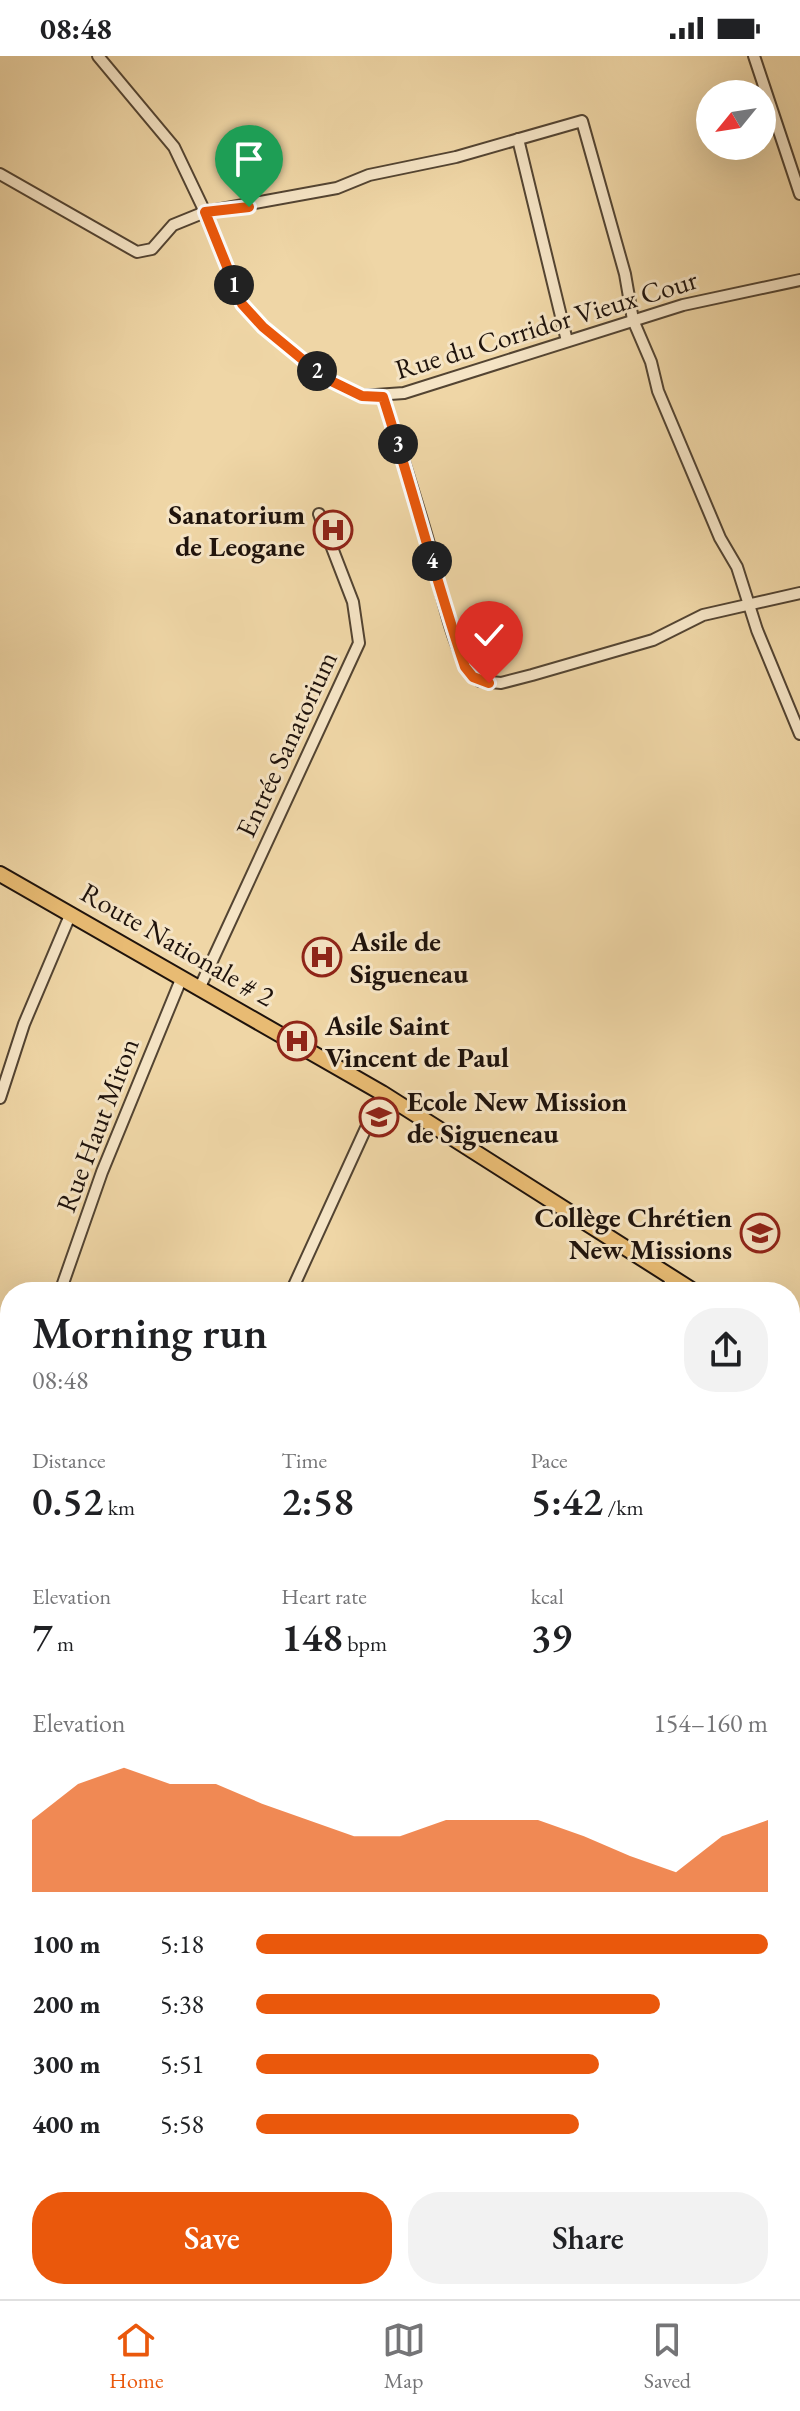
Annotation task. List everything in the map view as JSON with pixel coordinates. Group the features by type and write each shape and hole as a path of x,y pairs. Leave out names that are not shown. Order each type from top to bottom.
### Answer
{"main road":[{"name":"Route Nationale # 2","path":"0,874 382,1093 665,1282"}],"street":[{"name":"Rue du Corridor Vieux Cour","path":"98,56 174,147 205,212 242,304 263,327 325,378 362,396 383,397 683,305 800,280"},
{"path":"754,56 800,194"},
{"path":"0,174 137,252 152,249 173,225 205,212 337,188 369,175 582,121 625,274 633,320 651,362 658,391 720,538 737,567 800,734"},
{"path":"518,139 567,341"},
{"path":"383,397 429,545 440,595 465,667 480,681 501,683 532,675 653,640 703,615 800,593"},
{"name":"Entrée Sanatorium","path":"200,987 359,643 353,602 319,514"},
{"path":"0,1098 24,1024 71,913"},
{"name":"Rue Haut Miton","path":"64,1282 102,1172 182,977"},
{"path":"296,1282 382,1093"}],"place":[{"name":"Sanatorium de Leogane","path":"333,530"},
{"name":"Asile de Sigueneau","path":"322,957"},
{"name":"Asile Saint Vincent de Paul","path":"297,1041"},
{"name":"Ecole New Mission de Sigueneau","path":"379,1117"},
{"name":"Collège Chrétien New Missions","path":"760,1233"}],"route":[{"path":"249,207 205,212 242,304 263,327 325,378 362,396 383,397 429,545 440,595 465,667 473,677 489,683"}]}
